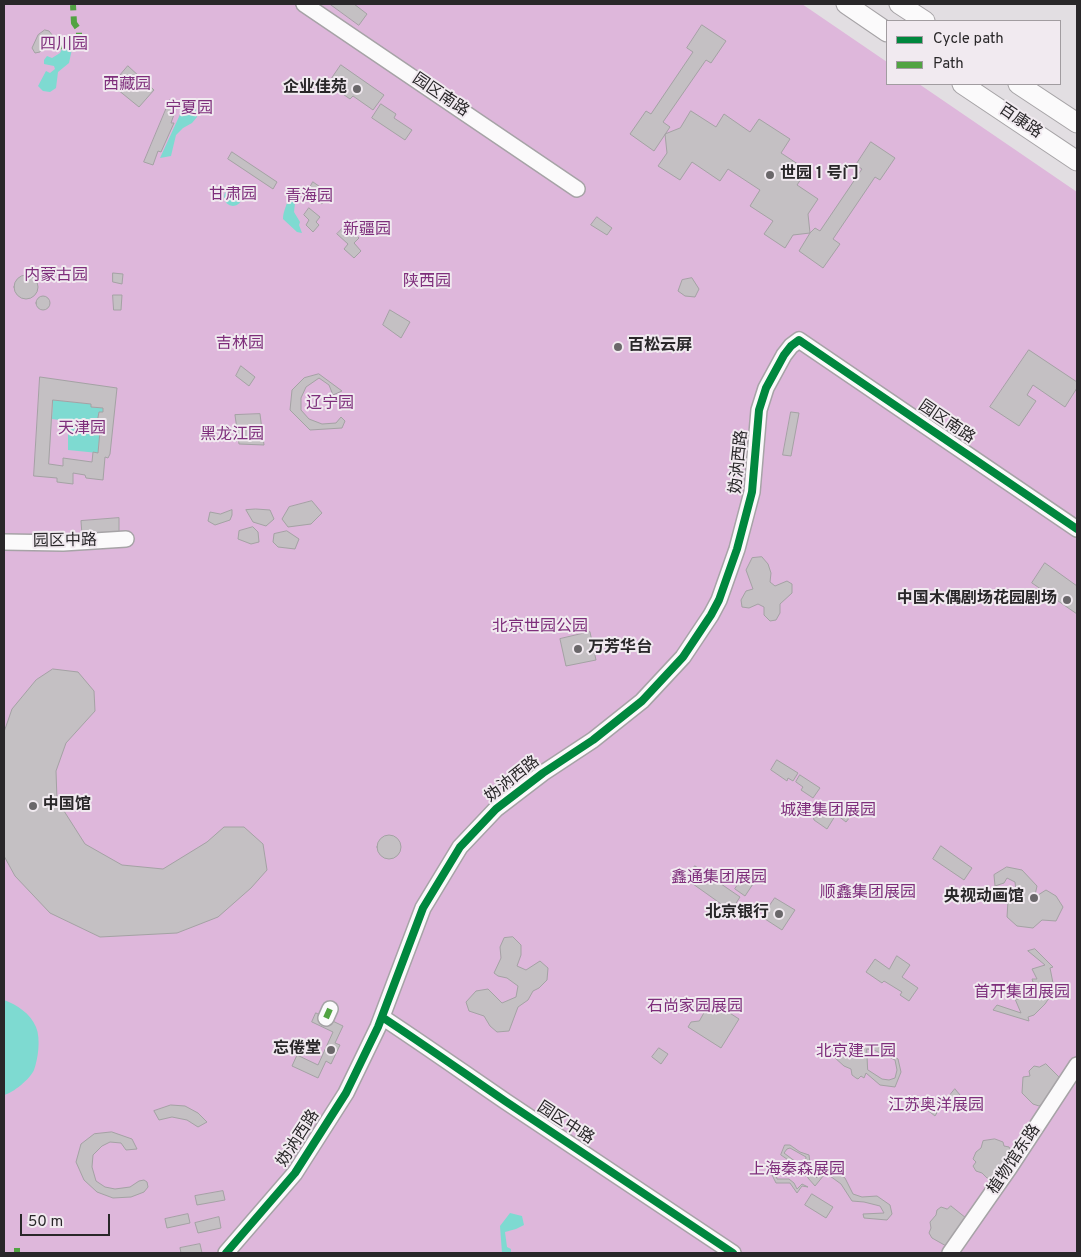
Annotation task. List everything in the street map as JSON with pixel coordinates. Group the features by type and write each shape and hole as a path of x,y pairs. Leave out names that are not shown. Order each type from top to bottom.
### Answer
{"main road":[{"path":"846,4 886,31"},
{"path":"899,4 923,20"},
{"name":"百康路","path":"963,85 1077,161"},
{"name":"百康路","path":"1020,85 1077,123"}],"street":[{"name":"园区南路","path":"304,4 577,189"},
{"name":"园区南路","path":"799,340 1077,529"},
{"name":"妫汭西路","path":"226,1253 294,1173 346,1093 382,1017 423,908 460,846 496,809 543,773 593,740 642,701 684,657 711,615 719,600 737,549 752,492 759,410 766,388 784,355 799,340"},
{"name":"园区中路","path":"4,542 62,543 126,540"},
{"name":"园区中路","path":"382,1017 733,1253"},
{"name":"植物馆东路","path":"950,1253 1010,1167 1077,1065"}],"green space":[{"name":"北京世园公园","path":"4,4 802,4 886,61 886,85 920,85 1077,192 1077,1253 4,1253"}],"shaded area":[{"path":"62,49 72,49 69,63 58,72 56,88 50,92 43,91 38,86 46,71 50,73 55,69 54,66 44,64 44,60 47,56 52,58 60,53"},
{"path":"188,101 196,107 197,117 176,135 171,156 160,158 183,108"},
{"path":"229,188 237,188 242,193 240,204 229,206 224,201 224,193"},
{"path":"288,198 295,203 294,212 300,222 299,225 302,233 297,232 283,219"},
{"path":"53,400 91,404 91,407 103,408 103,412 99,412 96,427 100,431 98,453 68,450 68,421 52,419"},
{"path":"4,1000 27,1014 36,1027 39,1043 37,1060 32,1074 16,1089 4,1095"},
{"path":"510,1213 522,1216 524,1225 505,1232 507,1247 511,1249 511,1253 502,1253 500,1226"}],"building":[{"path":"330,4 354,4 367,14 359,25"},
{"path":"702,25 726,41 711,63 706,60 663,122 670,127 654,151 630,134 646,111 651,114 693,52 687,48"},
{"path":"45,30 49,31 53,36 40,52 35,53 32,48 38,35"},
{"name":"企业佳苑","path":"341,65 384,95 373,110 353,96 350,99 337,90 339,87 330,81"},
{"path":"128,66 154,90 139,107 112,85"},
{"path":"170,100 178,103 171,123 174,123 161,152 158,151 153,165 144,162"},
{"path":"381,104 396,114 394,118 412,130 405,140 372,118"},
{"name":"世园 1 号门","path":"691,111 716,127 724,114 750,132 759,119 790,139 781,153 807,170 797,185 818,199 808,214 810,233 793,235 785,248 764,234 773,221 750,206 760,190 728,169 720,181 692,162 680,180 658,166 667,153 665,134 680,128"},
{"path":"871,142 895,158 880,180 875,177 833,239 840,244 823,268 799,251 815,228 820,231 862,169 856,165"},
{"path":"232,152 277,182 273,189 228,159"},
{"path":"313,182 329,193 322,204 307,193"},
{"path":"309,208 320,217 316,222 319,225 313,232 306,225 309,220 304,215"},
{"path":"597,217 612,228 607,235 591,225"},
{"path":"346,225 359,238 354,243 361,251 354,258 344,249 348,244 337,234"},
{"path":"113,273 123,274 122,284 113,282"},
{"path":"26,275 31,276 37,282 37,292 31,298 26,299 21,298 15,292 14,287 15,282 21,276"},
{"path":"692,278 699,289 695,297 685,296 678,291 682,280"},
{"path":"113,295 122,295 121,310 114,310"},
{"path":"43,296 48,298 50,303 48,308 43,310 38,308 36,303 38,298"},
{"path":"390,310 410,322 401,338 383,325"},
{"path":"1029,350 1077,382 1077,388 1065,407 1033,385 1027,395 1036,401 1019,426 990,407"},
{"path":"241,366 255,377 249,386 236,376"},
{"path":"319,374 342,391 333,395 329,385 319,378 306,387 301,398 301,410 309,419 322,424 336,423 341,417 345,421 342,428 310,430 290,410 292,390 304,378"},
{"path":"40,377 117,388 110,454 108,458 105,457 103,480 86,478 85,475 73,473 73,484 57,482 57,478 34,476","holes":["53,400 91,404 91,407 103,408 103,412 99,412 96,428 100,431 98,453 93,452 92,462 63,458 63,466 49,464"]},
{"path":"791,412 799,413 791,456 783,455"},
{"path":"260,414 264,445 239,444 235,415"},
{"path":"312,501 322,513 311,524 288,527 282,519 289,507"},
{"path":"232,510 230,520 215,525 208,521 210,512 220,514"},
{"path":"246,510 270,510 274,519 266,526 253,522"},
{"path":"119,518 119,532 82,535 81,521"},
{"path":"253,527 258,532 259,542 251,544 238,539 239,531"},
{"path":"287,531 299,539 295,549 278,547 273,542 274,534"},
{"path":"762,557 768,564 771,573 770,582 775,586 787,581 792,584 792,593 780,604 780,613 776,620 770,621 764,615 764,607 758,604 749,608 742,607 741,600 746,591 753,589 746,570 752,558"},
{"name":"中国木偶剧场花园剧场","path":"1045,563 1077,586 1077,614 1032,583"},
{"name":"万芳华台","path":"590,632 596,660 566,666 560,639"},
{"name":"中国馆","path":"53,669 78,672 94,691 95,711 66,743 56,771 57,800 85,844 122,865 163,869 207,842 224,827 244,827 263,844 267,870 251,888 218,917 177,933 100,937 50,913 15,876 4,856 4,732 12,709 36,680"},
{"path":"777,760 798,773 793,781 788,778 787,781 771,770"},
{"path":"800,775 820,788 813,798 801,790 803,787 796,782"},
{"path":"844,805 854,812 846,822 837,815"},
{"path":"819,806 835,816 827,829 814,820 813,814"},
{"path":"389,835 397,839 401,847 397,855 389,859 381,855 377,847 381,839"},
{"path":"941,846 972,868 964,880 933,859"},
{"path":"695,866 740,897 731,911 686,879"},
{"name":"央视动画馆","path":"1007,867 1022,870 1037,886 1035,895 1046,890 1056,896 1063,907 1056,921 1042,920 1033,928 1017,926 1007,917 1008,901 1016,891 1015,882 1007,878 1004,883 995,886 994,875"},
{"path":"743,877 753,884 745,896 735,889"},
{"name":"北京银行","path":"775,898 795,910 782,930 762,917"},
{"path":"513,937 521,945 521,955 517,966 526,970 540,961 548,968 547,980 533,991 528,1000 518,1007 509,1031 497,1032 490,1026 484,1016 469,1011 466,1002 476,991 488,989 502,1003 516,997 518,986 507,978 494,973 501,958 500,947 504,938"},
{"path":"1035,949 1053,967 1050,968 1053,983 1051,995 1045,1004 1034,1015 1028,1017 1029,1021 993,1010 997,1005 1021,1013 1015,999 1023,999 1021,995 1029,993 1024,987 1035,988 1032,979 1037,979 1032,969 1045,965 1028,951"},
{"path":"897,956 910,965 902,977 918,988 909,1001 900,995 902,992 884,981 882,983 866,972 875,959 889,969"},
{"path":"711,1001 739,1019 721,1048 688,1027 691,1022 699,1021"},
{"name":"忘倦堂","path":"316,1013 343,1026 335,1043 340,1045 331,1064 326,1061 318,1078 292,1066 297,1055 318,1065 333,1032 312,1022"},
{"path":"862,1045 881,1048 898,1059 901,1072 895,1087 880,1085 866,1073 864,1078 861,1076 858,1079 852,1075 851,1069 844,1066 834,1057 845,1050 845,1046 854,1047 855,1050","holes":["867,1049 874,1050 895,1060 897,1070 895,1078 889,1080 882,1079 868,1070"]},
{"path":"659,1048 668,1054 661,1064 652,1057"},
{"path":"1046,1064 1059,1077 1059,1082 1045,1102 1039,1106 1033,1104 1022,1093 1023,1077 1030,1076 1029,1071 1034,1066 1039,1067"},
{"path":"955,1089 960,1095 951,1104 947,1099"},
{"path":"933,1098 941,1106 935,1116 926,1109 927,1100"},
{"path":"171,1105 185,1106 198,1113 207,1122 198,1127 187,1120 172,1117 159,1120 154,1111"},
{"path":"112,1132 132,1139 137,1149 126,1150 121,1143 110,1142 102,1146 93,1155 92,1167 96,1181 105,1187 115,1189 130,1187 144,1180 147,1182 148,1187 144,1192 131,1197 113,1198 97,1192 84,1180 76,1162 81,1144 94,1134"},
{"path":"995,1139 1003,1142 1004,1146 1009,1147 1012,1152 994,1179 987,1178 982,1173 976,1171 973,1166 976,1162 973,1159 976,1152 981,1148 983,1141"},
{"path":"785,1145 790,1145 800,1152 809,1155 811,1171 817,1178 824,1170 837,1172 845,1178 853,1194 862,1197 877,1196 890,1205 892,1214 887,1220 864,1218 863,1214 884,1213 880,1206 852,1201 841,1184 830,1176 824,1175 815,1186 808,1178 805,1168 806,1157 790,1148 784,1153 796,1162 794,1170 779,1171 776,1174 777,1179 789,1179 797,1189 802,1184 808,1187 802,1186 797,1193 790,1183 776,1183 772,1175 777,1167 790,1169 794,1164 781,1155"},
{"path":"223,1191 225,1200 197,1205 195,1196"},
{"path":"812,1194 833,1207 826,1218 805,1205"},
{"path":"951,1206 966,1218 948,1247 932,1238 929,1233 931,1228 930,1222 936,1215 937,1210 941,1207 947,1209"},
{"path":"188,1214 190,1223 167,1228 165,1219"},
{"path":"219,1217 221,1228 198,1233 195,1223"},
{"path":"200,1244 202,1253 181,1253 180,1248"}],"marked path":[{"path":"57,46 69,45 79,39 79,30 74,23 73,5"},
{"path":"326,1018 330,1009"},
{"path":"17,1248 17,1253"}],"cycle path":[{"path":"226,1253 295,1173 346,1093 378,1027 423,908 460,847 496,809 543,773 593,740 642,701 683,657 711,615 719,600 737,549 752,492 759,410 766,388 791,346 799,340 1077,529"},
{"path":"382,1017 733,1253"}],"place":[{"name":"企业佳苑","path":"357,89"},
{"name":"世园 1 号门","path":"770,175"},
{"name":"百松云屏","path":"618,347"},
{"name":"中国木偶剧场花园剧场","path":"1067,600"},
{"name":"万芳华台","path":"578,649"},
{"name":"中国馆","path":"33,806"},
{"name":"央视动画馆","path":"1034,898"},
{"name":"北京银行","path":"779,914"},
{"name":"忘倦堂","path":"331,1050"}],"park label":[{"name":"四川园","path":"64,46"},
{"name":"西藏园","path":"127,86"},
{"name":"宁夏园","path":"189,110"},
{"name":"甘肃园","path":"233,196"},
{"name":"青海园","path":"309,198"},
{"name":"新疆园","path":"367,231"},
{"name":"内蒙古园","path":"56,277"},
{"name":"陕西园","path":"427,283"},
{"name":"吉林园","path":"240,345"},
{"name":"辽宁园","path":"330,405"},
{"name":"天津园","path":"82,430"},
{"name":"黑龙江园","path":"232,436"},
{"name":"城建集团展园","path":"828,812"},
{"name":"鑫通集团展园","path":"719,879"},
{"name":"顺鑫集团展园","path":"868,894"},
{"name":"首开集团展园","path":"1022,994"},
{"name":"石尚家园展园","path":"695,1008"},
{"name":"北京建工园","path":"856,1053"},
{"name":"江苏奥洋展园","path":"936,1107"},
{"name":"上海秦森展园","path":"797,1171"}]}
